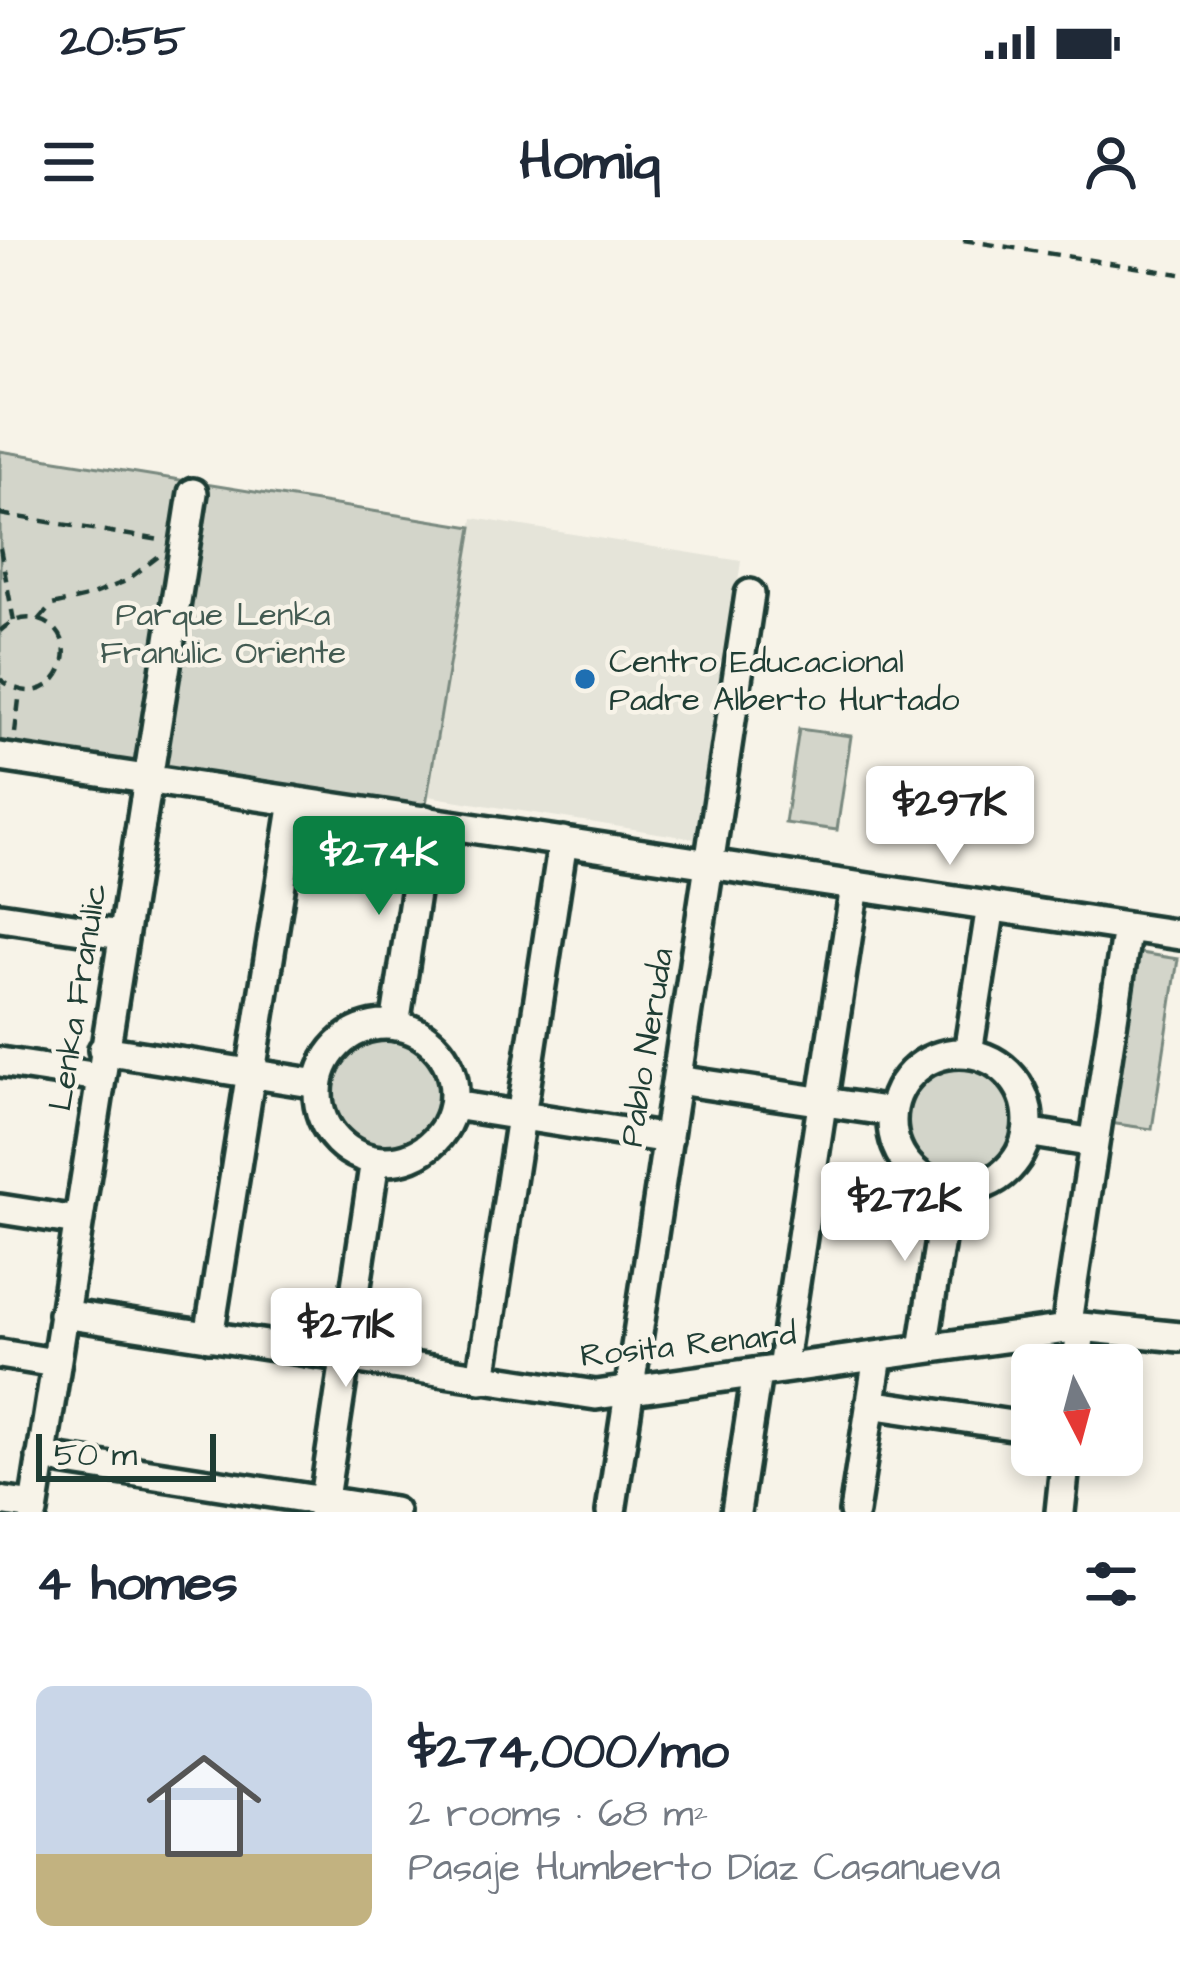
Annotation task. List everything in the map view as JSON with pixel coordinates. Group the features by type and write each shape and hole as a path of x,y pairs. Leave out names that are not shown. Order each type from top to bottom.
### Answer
{"street":[{"name":"Lenka Franulic","path":"33,1509 194,493"},
{"name":"Pablo Neruda","path":"611,1512 751,594"},
{"path":"7,748 149,781 1180,935"},
{"path":"209,1336 294,801"},
{"path":"395,1026 426,820"},
{"path":"481,1379 562,841"},
{"path":"736,1512 770,1371 822,1101 855,886"},
{"path":"968,1053 991,906"},
{"path":"0,917 121,935"},
{"path":"1075,1344 1094,1143 1127,927"},
{"path":"395,1026 421,1035 441,1053 452,1078 453,1105 431,1144 405,1158 375,1160 335,1138 322,1118 318,1084 327,1059 344,1039 368,1028 395,1026"},
{"path":"968,1053 1010,1074 1025,1101 1027,1132 1006,1172 979,1186 948,1188 909,1167 894,1142 892,1112 902,1084 924,1062 968,1053"},
{"path":"0,1062 249,1073 318,1084"},
{"path":"677,1080 892,1112"},
{"path":"453,1105 668,1139"},
{"path":"1027,1132 1094,1143"},
{"path":"322,1507 375,1160"},
{"path":"923,1349 948,1188"},
{"path":"0,1209 77,1220"},
{"name":"Rosita Renard","path":"63,1314 582,1394 1074,1328 1180,1337"},
{"path":"0,1354 55,1363"},
{"path":"854,1512 878,1356"},
{"path":"870,1404 1011,1425"},
{"path":"41,1457 322,1507 394,1512"},
{"path":"1060,1512 1064,1476"},
{"path":"0,1501 33,1509"}],"path":[{"path":"963,240 1180,274"},
{"path":"0,514 185,544"},
{"path":"39,620 52,605 126,581 152,560 185,544"},
{"path":"0,548 14,620"},
{"path":"0,632 14,620 39,620 59,634 65,658 54,681 44,688 20,691 0,679"},
{"path":"7,748 20,691"}],"shaded area":[{"name":"Centro Educacional Padre Alberto Hurtado","path":"473,518 741,561 702,835 695,839 428,796"}],"green space":[{"name":"Parque Lenka Franulic Oriente","path":"0,451 472,527 425,810 0,742"},
{"path":"799,729 851,736 837,830 785,823"},
{"path":"1128,951 1178,959 1152,1129 1102,1122"},
{"path":"385,1038 407,1043 425,1055 437,1073 442,1095 437,1117 425,1135 407,1147 385,1152 363,1147 345,1135 333,1117 328,1095 333,1073 345,1055 363,1043"},
{"path":"958,1061 981,1066 1001,1079 1014,1099 1019,1122 1014,1145 1001,1165 981,1178 958,1183 935,1178 915,1165 902,1145 897,1122 902,1099 915,1079 935,1066"}],"place":[{"name":"Centro Educacional Padre Alberto Hurtado","path":"585,679"}]}
